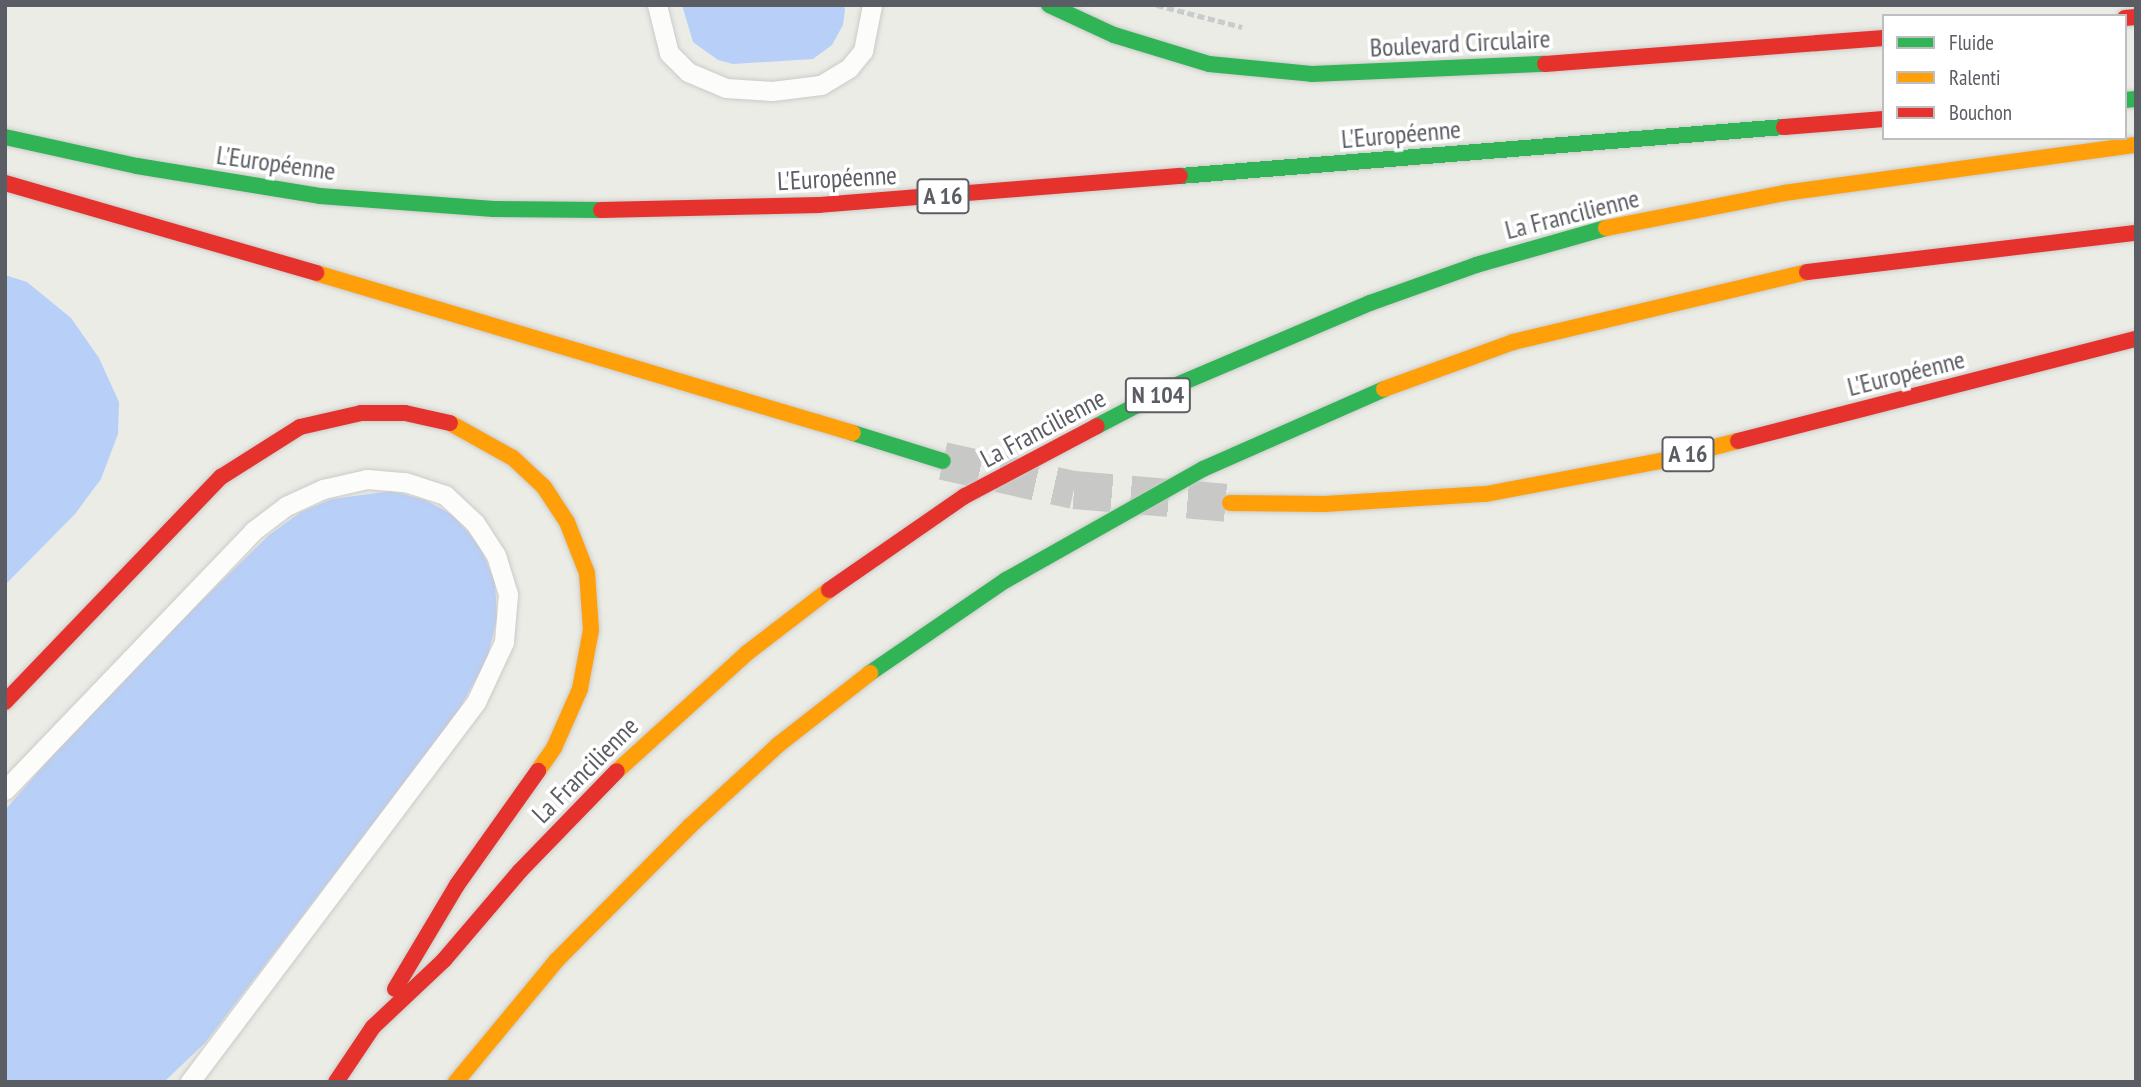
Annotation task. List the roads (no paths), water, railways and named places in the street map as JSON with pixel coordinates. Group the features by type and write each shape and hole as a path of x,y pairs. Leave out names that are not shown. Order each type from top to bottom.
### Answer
{"main road":[{"name":"Boulevard Circulaire","path":"1049,5 1114,35 1209,65 1312,74 1504,67 1882,38"},
{"name":"L'Européenne","path":"5,137 137,166 320,196 494,209 657,211 819,205 1882,119"},
{"name":"La Francilienne","path":"336,1082 373,1027 444,960 520,871 629,758 747,653 853,572 965,496 1172,387 1370,303 1476,265 1598,230 1798,191 2136,145"},
{"path":"5,183 575,347 943,461"},
{"path":"456,1082 556,961 690,825 778,745 863,678 1006,580 1203,469 1354,400 1513,342 1657,305 1811,271 2136,233"},
{"name":"L'Européenne","path":"1230,503 1325,504 1499,491 1661,461 2136,339"},
{"path":"5,702 221,477 300,427 361,413 405,413 452,424 513,458 544,487 566,522 587,573 591,630 580,689 554,748 457,885 373,1027"}],"lane":[{"path":"657,5 669,53 688,72 726,88 772,91 821,85 849,68 863,51 872,5"},
{"path":"5,790 253,531 286,506 323,488 367,479 405,481 445,495 475,523 496,555 508,594 504,642 476,702 190,1082"}],"water":[{"path":"682,5 844,5 845,10 843,25 832,45 813,59 733,64 718,60 693,42"},
{"path":"5,275 27,282 71,318 99,358 119,402 118,434 101,479 75,514 5,585"},
{"path":"392,491 425,500 453,515 480,546 495,582 497,619 487,659 456,715 205,1043 164,1082 5,1082 5,810 110,690 268,536 301,512 332,499"}],"tunnel":[{"path":"943,461 1074,490 1230,503"}]}
